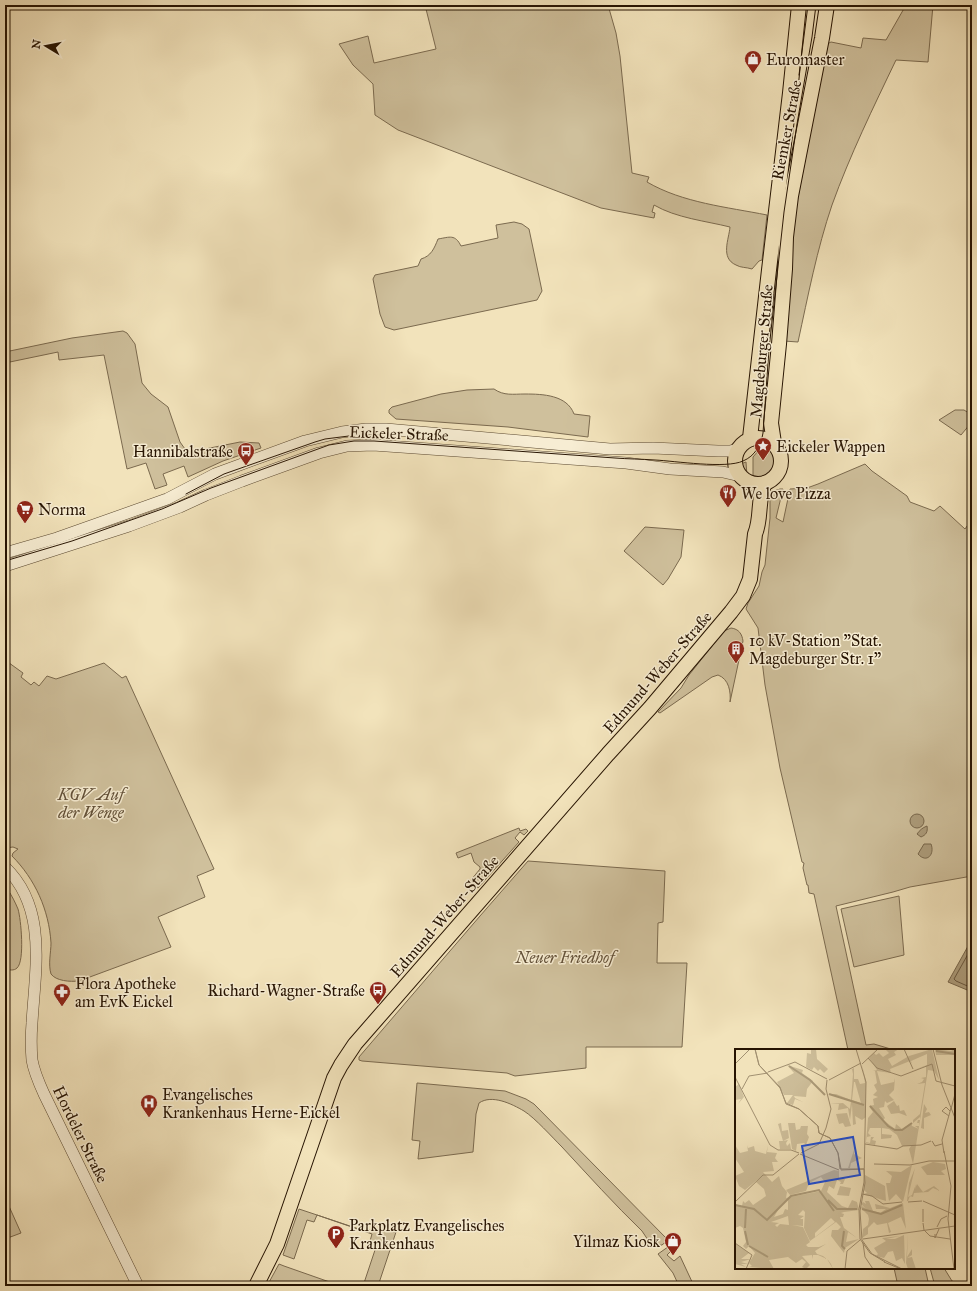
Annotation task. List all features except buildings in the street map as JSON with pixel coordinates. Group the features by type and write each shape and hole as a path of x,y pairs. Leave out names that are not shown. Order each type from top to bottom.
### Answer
{"main road":[{"name":"Riemker Straße","path":"770,261 799,5"},
{"name":"Riemker Straße","path":"785,262 786,237 791,196 822,38 826,5"},
{"name":"Magdeburger Straße","path":"750,438 770,261"},
{"name":"Magdeburger Straße","path":"774,444 772,423 785,262"},
{"path":"750,438 762,438 774,444 780,454 780,467 776,475 765,483 758,484 745,479 736,470 734,464 735,455 741,444 750,438"},
{"path":"745,479 752,526 755,534"},
{"path":"755,534 758,527 761,495 765,483"},
{"name":"Edmund-Weber-Straße","path":"256,1286 277,1244 334,1078 340,1065 355,1044 650,708 731,612 743,596 750,579 755,534"}],"street":[{"name":"Eickeler Straße","path":"5,553 57,538 174,496 215,474 304,441 328,434 366,429 399,430 450,436 610,449 653,448 730,451 738,448"},
{"name":"Eickeler Straße","path":"5,566 129,526 180,507 242,481 319,453 347,446 373,445 618,463 670,469 723,472 745,479"},
{"name":"Hordeler Straße","path":"5,867 22,889 34,918 36,946 31,1036 32,1059 36,1076 138,1286"}],"green space":[{"path":"425,5 608,5 616,33 620,56 632,173 649,177 647,182 690,200 767,215 762,260 759,261 752,269 740,267 731,262 727,253 730,227 691,219 654,205 652,212 655,213 654,218 601,208 398,130 375,115 373,84 353,65 339,44 368,36 374,63 436,49"},
{"path":"906,5 933,5 928,62 896,60 854,150 832,205 817,256 798,342 784,341 792,229 827,44 831,42 861,48 863,38 886,40"},
{"path":"514,222 522,224 529,229 542,291 537,300 394,330 385,327 380,314 373,279 375,275 418,266 421,259 432,252 438,239 452,237 459,242 461,246 498,238 496,225"},
{"path":"123,331 127,333 135,344 142,383 151,394 168,407 180,442 185,449 195,454 198,449 240,442 259,443 261,448 223,461 188,477 184,466 163,474 167,485 155,489 146,463 127,469 104,355 59,360 58,352 5,363 5,352 72,338"},
{"path":"494,389 505,394 539,394 560,399 571,408 574,414 590,416 588,437 508,427 396,419 389,413 389,410 392,407 441,394 467,390"},
{"path":"955,410 964,410 972,415 972,423 961,435 939,420"},
{"path":"763,443 773,453 774,465 767,474 761,477 753,478 753,457"},
{"path":"746,462 747,476 741,471 738,465"},
{"path":"865,464 872,471 907,496 910,502 934,511 940,506 965,529 972,519 972,876 910,887 836,906 866,1045 874,1044 891,1049 848,1049 814,894 809,893 803,868 804,863 802,862 780,768 765,685 758,628 746,609 748,603 759,586 765,565 770,518 770,498 774,491 783,489 776,518 783,522 790,489 807,488"},
{"path":"645,527 684,530 681,557 663,585 624,551"},
{"path":"731,628 740,632 743,641 730,702 730,694 727,683 718,675 712,677 660,713 658,712 681,688 689,675 724,631"},
{"name":"KGV Auf der Wenge","path":"5,660 23,673 21,677 31,685 34,682 39,686 47,676 56,679 104,663 122,678 126,676 214,869 197,876 205,897 158,917 171,947 79,981 60,980 51,974 50,931 44,907 28,875 12,856 18,849 13,847 5,848"},
{"path":"519,828 520,831 526,829 528,831 524,835 520,832 515,838 519,842 478,888 472,883 471,880 480,867 474,862 471,853 458,858 456,853"},
{"name":"Neuer Friedhof","path":"528,861 665,871 663,922 658,923 657,963 687,963 682,1047 586,1047 586,1068 515,1076 507,1073 359,1060 359,1057"},
{"path":"8,890 18,909 22,940 19,964 16,969 11,970 5,969 5,892"},
{"path":"899,896 904,955 854,967 841,909"},
{"path":"417,1083 505,1091 526,1099 534,1104 668,1240 662,1245 652,1246 642,1231 538,1123 524,1111 502,1101 490,1099 479,1103 476,1114 473,1152 418,1159 420,1141 412,1140"},
{"path":"5,1202 8,1204 21,1233 5,1239"},
{"path":"299,1209 317,1215 314,1222 307,1220 294,1259 283,1255"},
{"path":"317,1215 359,1229 396,1232 378,1286 363,1286 377,1244 370,1241 372,1234"},
{"path":"672,1244 675,1247 667,1255 674,1261 680,1256 694,1286 679,1286 673,1273 658,1254"},
{"path":"279,1264 341,1286 304,1286 300,1284 299,1286 267,1286"},
{"path":"894,1269 925,1269 929,1286 898,1286"},
{"path":"930,1269 945,1269 952,1281 967,1286 935,1286"}],"water":[{"path":"917,814 922,816 924,821 922,826 917,828 912,826 910,821 912,816"},
{"path":"927,826 927,832 924,835 921,837 917,834 921,829"},
{"path":"924,844 931,844 932,848 931,854 927,858 921,857 918,854"},
{"path":"972,939 972,992 948,982"}],"tram line":[{"path":"799,75 808,5"},
{"path":"5,561 72,541 162,509 211,488 329,445 354,441 374,441 700,464 735,463 747,459 757,450 763,433 769,349 784,212 816,5"},
{"path":"186,494 224,474 315,442 325,439 349,436"}],"place":[{"name":"Euromaster","path":"753,74"},
{"name":"Eickeler Wappen","path":"763,461"},
{"name":"Hannibalstraße","path":"246,466"},
{"name":"We love Pizza","path":"728,508"},
{"name":"Norma","path":"25,524"},
{"name":"10 kV-Station \"Stat. Magdeburger Str. 1\"","path":"736,664"},
{"name":"Richard-Wagner-Straße","path":"378,1005"},
{"name":"Flora Apotheke am EvK Eickel","path":"62,1007"},
{"name":"Evangelisches Krankenhaus Herne-Eickel","path":"149,1118"},
{"name":"Parkplatz Evangelisches Krankenhaus","path":"336,1249"},
{"name":"Yilmaz Kiosk","path":"673,1256"}]}
